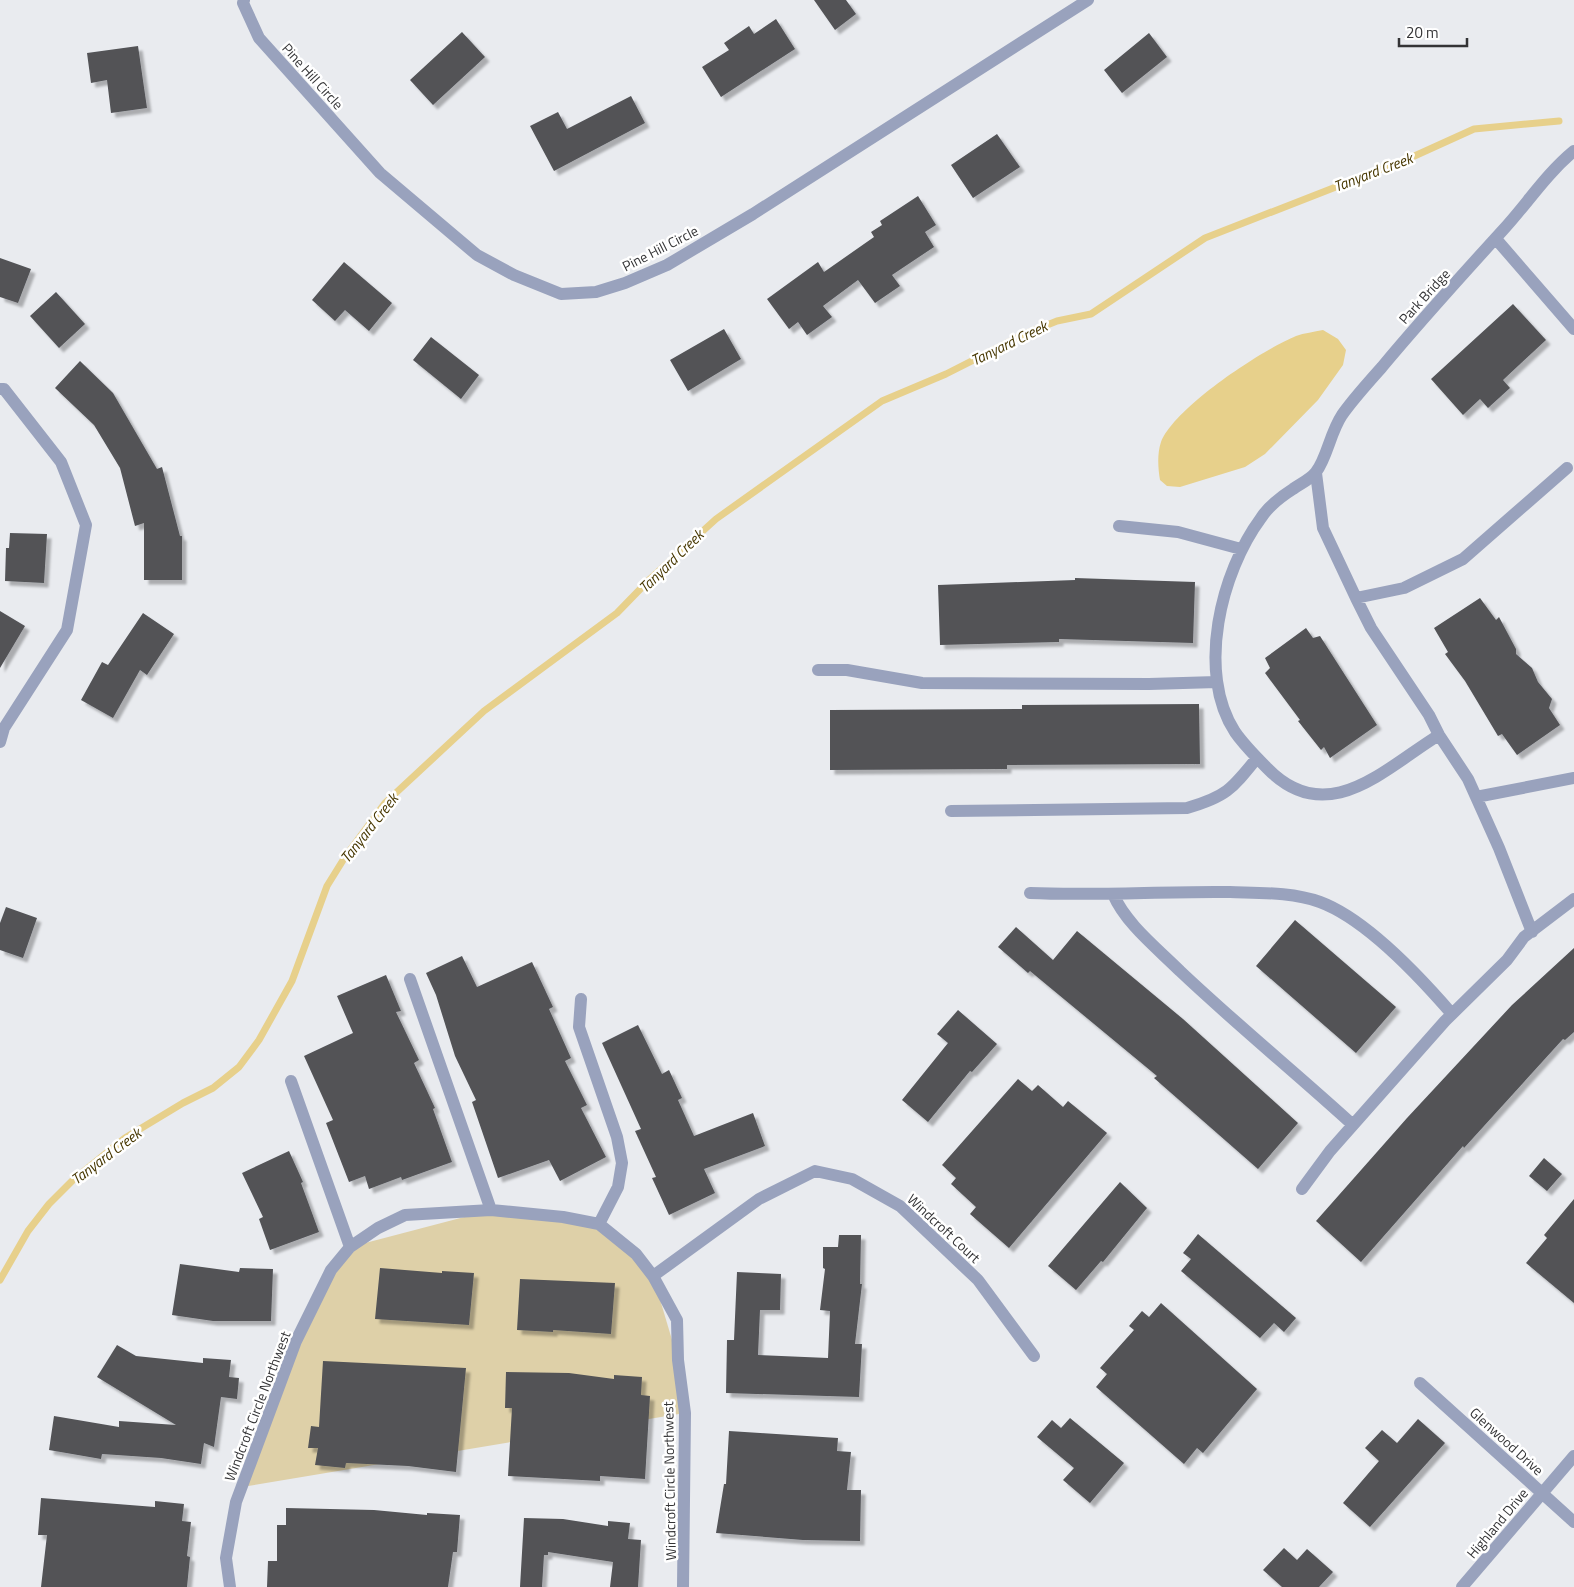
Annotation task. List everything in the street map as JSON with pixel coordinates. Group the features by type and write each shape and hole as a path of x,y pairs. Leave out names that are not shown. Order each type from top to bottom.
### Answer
{"street":[{"name":"Pine Hill Circle","path":"244,0 259,38 380,174 477,255 514,275 561,294 596,292 625,283 666,265 753,214 1088,0"},
{"name":"Park Bridge","path":"1316,473 1332,429 1343,413 1413,329 1496,239 1541,184 1574,151"},
{"path":"1496,239 1574,329"},
{"path":"0,388 4,388 61,462 86,525 67,630 4,728 0,742"},
{"path":"1356,598 1404,588 1463,559 1567,468"},
{"path":"1439,735 1382,774 1349,791 1319,796 1306,794 1274,776 1234,731 1217,682 1217,636 1223,600 1241,549 1262,516 1289,491 1316,473 1323,528 1371,628 1429,715 1439,735 1468,779 1532,932"},
{"path":"1119,526 1178,532 1241,549"},
{"path":"818,670 847,670 922,683 1149,684 1217,682"},
{"path":"951,811 1187,808 1214,801 1233,787 1257,758"},
{"path":"1476,797 1574,778"},
{"path":"1030,893 1113,894 1191,891 1271,893 1320,902 1345,914 1386,947 1416,973 1452,1014"},
{"path":"1113,894 1118,904 1148,940 1221,1010 1353,1125"},
{"path":"1302,1189 1353,1125 1452,1014 1507,960 1524,937 1574,899"},
{"path":"410,979 491,1210"},
{"path":"581,999 579,1027 617,1137 622,1163 618,1187 600,1224"},
{"path":"291,1081 350,1247"},
{"name":"Windcroft Court","path":"653,1276 759,1199 815,1171 852,1179 900,1206 978,1280 1034,1356"},
{"name":"Windcroft Circle Northwest","path":"230,1587 226,1558 236,1502 296,1341 330,1270 350,1247 378,1228 405,1215 491,1210 563,1217 600,1224 636,1254 653,1276 677,1320 678,1360 685,1413 683,1587"},
{"name":"Glenwood Drive","path":"1420,1383 1574,1522"},
{"name":"Highland Drive","path":"1462,1587 1574,1456"}],"shaded area":[{"path":"1323,330 1338,339 1346,350 1343,365 1318,400 1265,454 1245,467 1180,487 1167,486 1160,480 1158,461 1161,442 1169,428 1183,413 1242,366 1296,336"},
{"path":"491,1210 599,1224 653,1276 678,1360 685,1413 242,1487 296,1341 350,1247"}],"building":[{"path":"814,0 846,0 856,14 835,30"},
{"path":"776,19 795,49 721,97 702,67 729,50 724,43 749,26 754,34"},
{"path":"462,32 485,57 433,105 410,80"},
{"path":"1149,33 1167,57 1122,93 1104,70"},
{"path":"138,46 147,108 111,113 107,80 91,83 87,53"},
{"path":"631,96 645,123 554,171 530,126 558,112 567,129"},
{"path":"997,134 1020,167 973,198 951,165"},
{"path":"918,196 936,225 925,232 934,247 892,275 900,286 875,303 858,280 823,306 832,317 807,335 798,322 789,329 767,299 818,262 824,272 874,237 871,232 882,225 880,221"},
{"path":"0,258 31,269 18,303 0,297"},
{"path":"344,262 392,303 369,331 345,310 335,321 312,300"},
{"path":"56,292 85,324 59,348 30,316"},
{"path":"1513,304 1546,340 1503,380 1510,388 1488,408 1480,399 1463,415 1431,379"},
{"path":"724,329 741,359 688,391 670,360"},
{"path":"431,337 479,375 461,399 413,360"},
{"path":"80,361 113,393 157,469 162,467 180,536 182,536 182,580 144,580 144,523 135,526 120,468 94,425 55,388"},
{"path":"10,533 47,534 44,583 5,581 6,548 9,548"},
{"path":"1075,578 1195,582 1193,643 1059,639 1059,642 940,645 938,585 1075,580"},
{"path":"1480,598 1496,620 1499,617 1516,649 1516,654 1532,668 1538,682 1552,699 1549,708 1560,725 1517,755 1502,734 1498,736 1465,681 1445,654 1448,652 1434,628"},
{"path":"0,611 25,626 0,668"},
{"path":"143,613 174,634 147,675 140,670 113,718 81,700 102,662 108,665"},
{"path":"1306,628 1313,638 1320,636 1377,725 1330,758 1324,747 1321,750 1298,721 1300,720 1265,673 1270,668 1265,658"},
{"path":"1199,704 1200,764 1007,765 1007,769 830,770 830,710 1022,709 1022,705"},
{"path":"6,907 37,918 23,958 0,950 0,923"},
{"path":"1295,920 1396,1007 1356,1053 1256,966"},
{"path":"1016,927 1053,960 1077,931 1183,1019 1298,1123 1258,1169 1154,1078 1157,1076 1030,971 1028,973 998,947"},
{"path":"1574,948 1574,1032 1565,1040 1563,1039 1464,1148 1463,1146 1361,1262 1316,1221 1407,1118 1512,1005"},
{"path":"462,956 477,987 532,962 553,1007 549,1009 571,1058 565,1061 587,1105 581,1108 606,1157 560,1181 549,1160 498,1178 472,1102 476,1100 455,1056 436,995 426,973"},
{"path":"386,975 401,1011 396,1012 419,1060 414,1063 435,1108 433,1109 452,1162 402,1180 401,1177 369,1189 365,1176 349,1182 326,1123 333,1120 304,1056 353,1033 337,996"},
{"path":"958,1010 997,1044 972,1072 970,1071 928,1122 902,1100 948,1043 937,1034"},
{"path":"638,1025 662,1074 669,1070 682,1098 678,1100 694,1136 753,1113 765,1146 704,1169 715,1193 669,1215 652,1178 656,1177 635,1131 641,1129 602,1043"},
{"path":"1018,1079 1032,1091 1038,1085 1063,1107 1068,1101 1107,1133 1009,1248 970,1214 976,1207 951,1184 956,1178 942,1165"},
{"path":"289,1151 303,1182 301,1183 319,1232 270,1250 259,1219 263,1217 242,1173"},
{"path":"1544,1158 1562,1174 1547,1191 1529,1176"},
{"path":"1120,1182 1147,1208 1103,1262 1101,1261 1076,1290 1048,1266"},
{"path":"1574,1199 1574,1303 1526,1263 1547,1238 1544,1235"},
{"path":"1198,1234 1296,1318 1284,1332 1274,1323 1260,1338 1181,1271 1191,1259 1183,1253"},
{"path":"839,1235 861,1235 860,1284 862,1284 855,1344 862,1344 859,1397 726,1393 727,1340 734,1340 737,1272 781,1274 780,1310 760,1310 758,1355 828,1358 830,1311 820,1310 825,1269 823,1268 823,1247 838,1247"},
{"path":"180,1264 239,1272 240,1268 273,1269 271,1321 213,1321 172,1315"},
{"path":"380,1268 442,1273 442,1271 474,1273 469,1325 375,1319"},
{"path":"520,1279 615,1283 611,1334 553,1330 553,1332 517,1330"},
{"path":"1161,1303 1257,1389 1203,1453 1197,1448 1184,1464 1096,1387 1107,1374 1100,1368 1134,1330 1129,1326 1142,1311 1149,1317"},
{"path":"117,1345 136,1356 203,1363 203,1358 231,1360 229,1377 239,1378 237,1399 221,1397 214,1447 204,1443 201,1464 161,1458 102,1454 101,1459 49,1450 54,1416 119,1427 119,1421 176,1425 97,1377"},
{"path":"323,1361 466,1368 456,1472 408,1466 346,1463 345,1468 315,1465 318,1448 308,1448 311,1426 319,1427"},
{"path":"506,1372 569,1373 614,1379 614,1375 642,1377 641,1395 650,1396 645,1479 600,1476 600,1481 508,1476 512,1408 505,1408"},
{"path":"1070,1418 1124,1463 1090,1503 1063,1480 1074,1468 1037,1437 1052,1420 1061,1428"},
{"path":"1418,1419 1445,1443 1370,1527 1343,1503 1379,1461 1365,1448 1382,1430 1397,1443"},
{"path":"729,1431 838,1438 837,1451 851,1452 847,1490 861,1490 860,1541 803,1540 716,1533 724,1484 726,1484"},
{"path":"41,1498 155,1507 155,1501 184,1504 182,1521 191,1522 187,1556 190,1557 187,1587 41,1587 47,1535 38,1535"},
{"path":"286,1508 374,1510 427,1515 427,1513 460,1515 457,1552 453,1552 448,1587 267,1587 268,1561 277,1561 277,1525 286,1525"},
{"path":"524,1518 563,1519 608,1526 608,1521 630,1523 628,1539 641,1540 638,1587 610,1587 613,1562 548,1552 548,1555 544,1555 542,1587 520,1587"},
{"path":"1284,1548 1297,1560 1307,1549 1333,1572 1319,1587 1282,1587 1263,1570"}],"waterway":[{"name":"Tanyard Creek","path":"0,1280 28,1231 49,1204 73,1180 125,1138 183,1103 213,1088 239,1067 259,1040 292,981 327,886 345,857 385,803 484,711 617,613 650,579 716,519 882,401 946,374 1025,334 1057,321 1091,314 1205,238 1410,158 1474,129 1559,121"}]}
